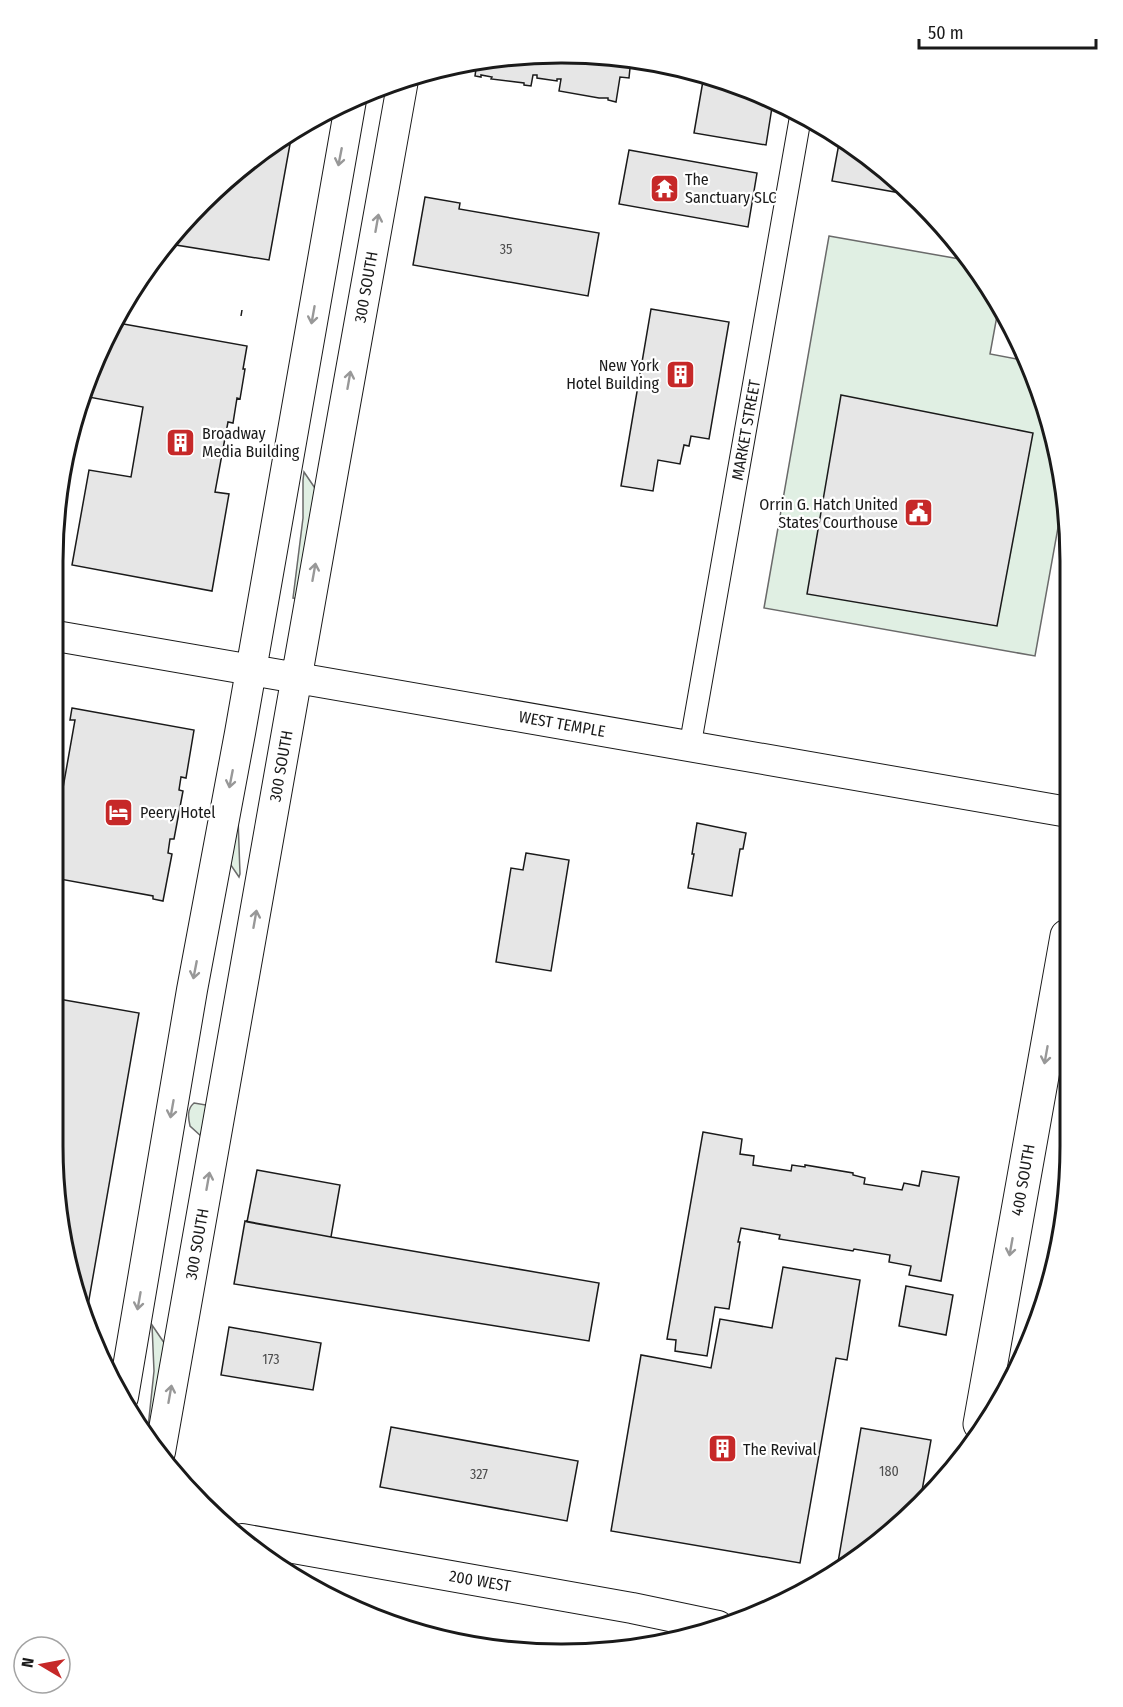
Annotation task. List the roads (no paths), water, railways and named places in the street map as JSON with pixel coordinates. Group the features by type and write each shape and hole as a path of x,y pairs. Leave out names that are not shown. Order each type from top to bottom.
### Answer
{"main road":[{"name":"400 SOUTH","path":"982,1412 1060,980"}],"street":[{"name":"300 SOUTH","path":"162,1443 401,89"},
{"path":"125,1386 192,990 240,733 349,111"},
{"name":"MARKET STREET","path":"690,746 799,124"},
{"path":"320,279 366,287"},
{"name":"WEST TEMPLE","path":"63,637 1060,811"},
{"name":"200 WEST","path":"260,1542 632,1608 704,1623"}],"place":[{"name":"The Sanctuary SLC","path":"664,188"},
{"name":"New York Hotel Building","path":"680,374"},
{"name":"Broadway Media Building","path":"181,442"},
{"name":"Orrin G. Hatch United States Courthouse","path":"919,513"},
{"name":"Peery Hotel","path":"119,812"},
{"name":"The Revival","path":"722,1449"}]}
